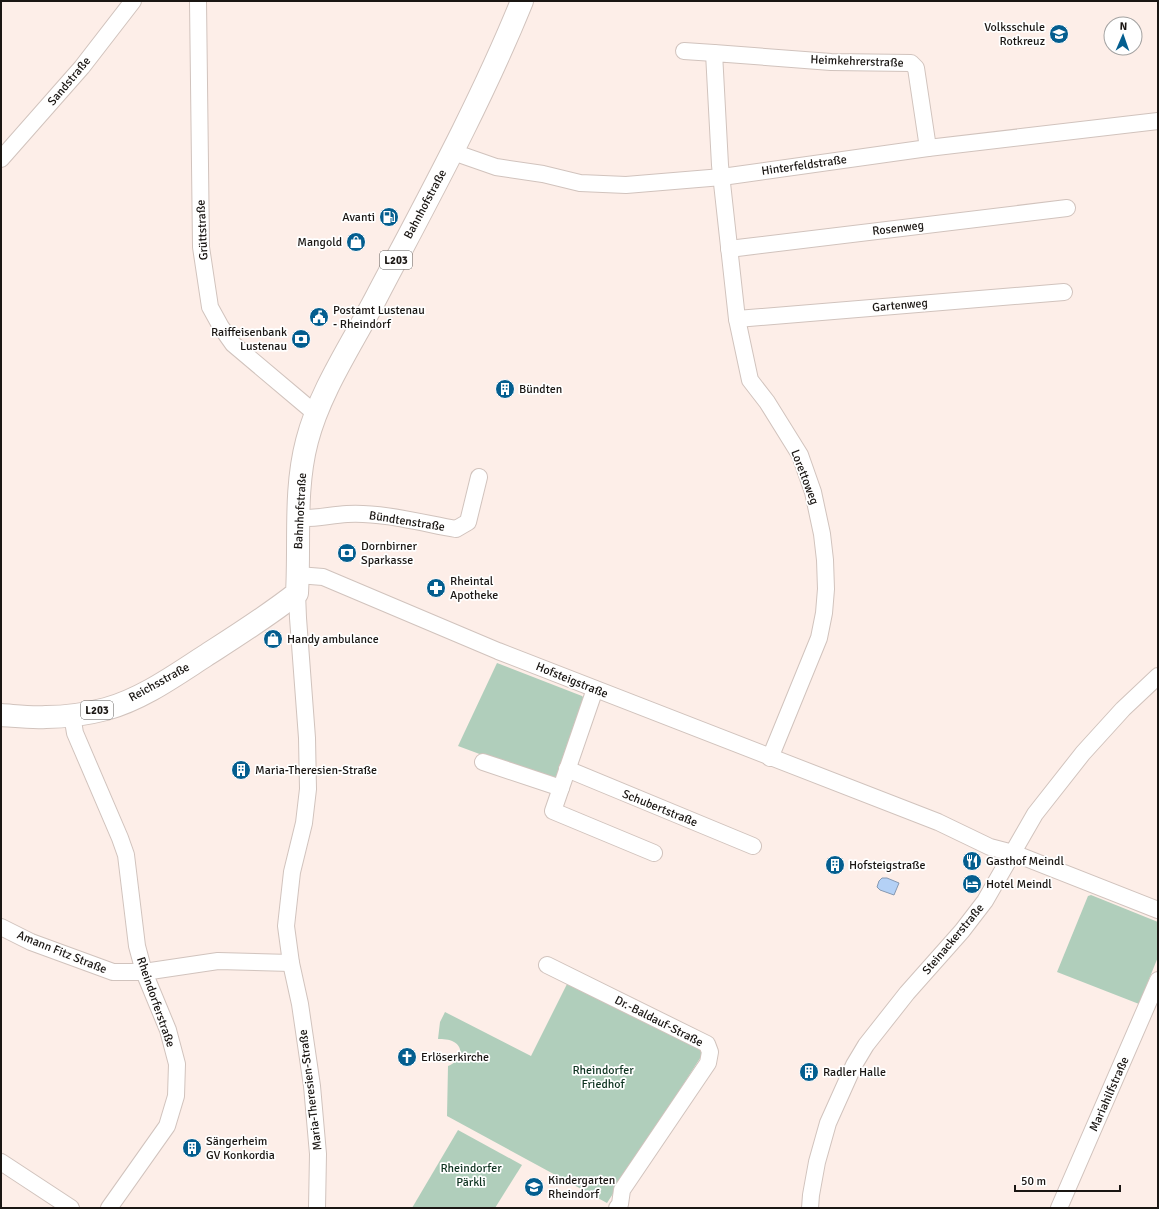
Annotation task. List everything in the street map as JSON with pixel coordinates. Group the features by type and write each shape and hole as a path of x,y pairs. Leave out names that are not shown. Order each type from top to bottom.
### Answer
{"main road":[{"name":"Bahnhofstraße","path":"298,584 299,493 306,442 316,414 338,367 453,152 522,1"},
{"name":"Reichsstraße","path":"1,715 45,718 72,715 106,709 136,697 165,682 269,614 298,584"}],"street":[{"name":"Sandstraße","path":"1,159 82,67 133,1"},
{"name":"Grüttstraße","path":"198,1 201,247 210,307 221,327 233,344 316,414"},
{"name":"Heimkehrerstraße","path":"684,51 831,62 911,63 916,68 928,148"},
{"path":"714,53 720,165 722,176"},
{"name":"Hinterfeldstraße","path":"453,152 496,167 543,174 580,182 626,186 722,176 928,148 1158,122"},
{"name":"Lorettoweg","path":"722,176 737,319 750,380 767,402 800,455 813,492 822,534 825,560 825,607 818,638 770,758"},
{"name":"Rosenweg","path":"729,249 1067,208"},
{"name":"Gartenweg","path":"737,319 1064,292"},
{"name":"Bündtenstraße","path":"298,518 313,519 348,514 380,515 456,529 468,522 479,477"},
{"name":"Hofsteigstraße","path":"298,584 323,577 460,635 595,689 938,822 990,846 1013,853 1158,910"},
{"name":"Maria-Theresien-Straße","path":"298,584 298,618 307,738 308,789 304,824 292,872 286,926 291,963 300,1004 312,1086 318,1154 316,1208"},
{"name":"Steinackerstraße","path":"810,1208 817,1162 828,1123 854,1064 866,1045 893,1010 962,931 985,901 1035,814 1083,753 1123,709 1158,676"},
{"path":"595,689 553,812 654,853"},
{"name":"Rheindorferstraße","path":"72,715 75,733 126,855 137,946 144,972 168,1030 176,1064 176,1096 167,1126 109,1208"},
{"path":"482,762 561,788"},
{"name":"Schubertstraße","path":"567,769 753,846"},
{"name":"Amann Fitz Straße","path":"1,927 31,942 113,972 144,972 218,961 291,963"},
{"name":"Dr.-Baldauf-Straße","path":"546,965 707,1044 710,1052 708,1063 622,1190 621,1207"},
{"name":"Mariahilfstraße","path":"1059,1208 1158,980"},
{"path":"1,1162 71,1208"}],"green space":[{"path":"497,663 582,696 585,699 557,778 552,781 458,746"},
{"path":"1091,895 1158,922 1158,957 1139,1004 1057,972 1088,896"},
{"name":"Rheindorfer Friedhof","path":"569,980 706,1049 607,1203 447,1116 448,1066 455,1062 460,1055 460,1048 454,1042 438,1039 440,1022 445,1012 531,1056"},
{"name":"Rheindorfer Pärkli","path":"458,1130 522,1165 495,1208 412,1208"}],"water":[{"path":"882,878 887,878 899,883 894,895 880,890 877,887"}],"place":[{"name":"Volksschule Rotkreuz","path":"1059,34"},
{"name":"Avanti","path":"389,217"},
{"name":"Mangold","path":"356,242"},
{"name":"Postamt Lustenau - Rheindorf","path":"319,317"},
{"name":"Raiffeisenbank Lustenau","path":"301,339"},
{"name":"Bündten","path":"505,389"},
{"name":"Dornbirner Sparkasse","path":"347,553"},
{"name":"Rheintal Apotheke","path":"436,588"},
{"name":"Handy ambulance","path":"273,639"},
{"name":"Maria-Theresien-Straße","path":"241,770"},
{"name":"Gasthof Meindl","path":"972,861"},
{"name":"Hofsteigstraße","path":"835,865"},
{"name":"Hotel Meindl","path":"972,884"},
{"name":"Erlöserkirche","path":"407,1057"},
{"name":"Radler Halle","path":"809,1072"},
{"name":"Sängerheim GV Konkordia","path":"192,1148"},
{"name":"Kindergarten Rheindorf","path":"534,1187"}]}
